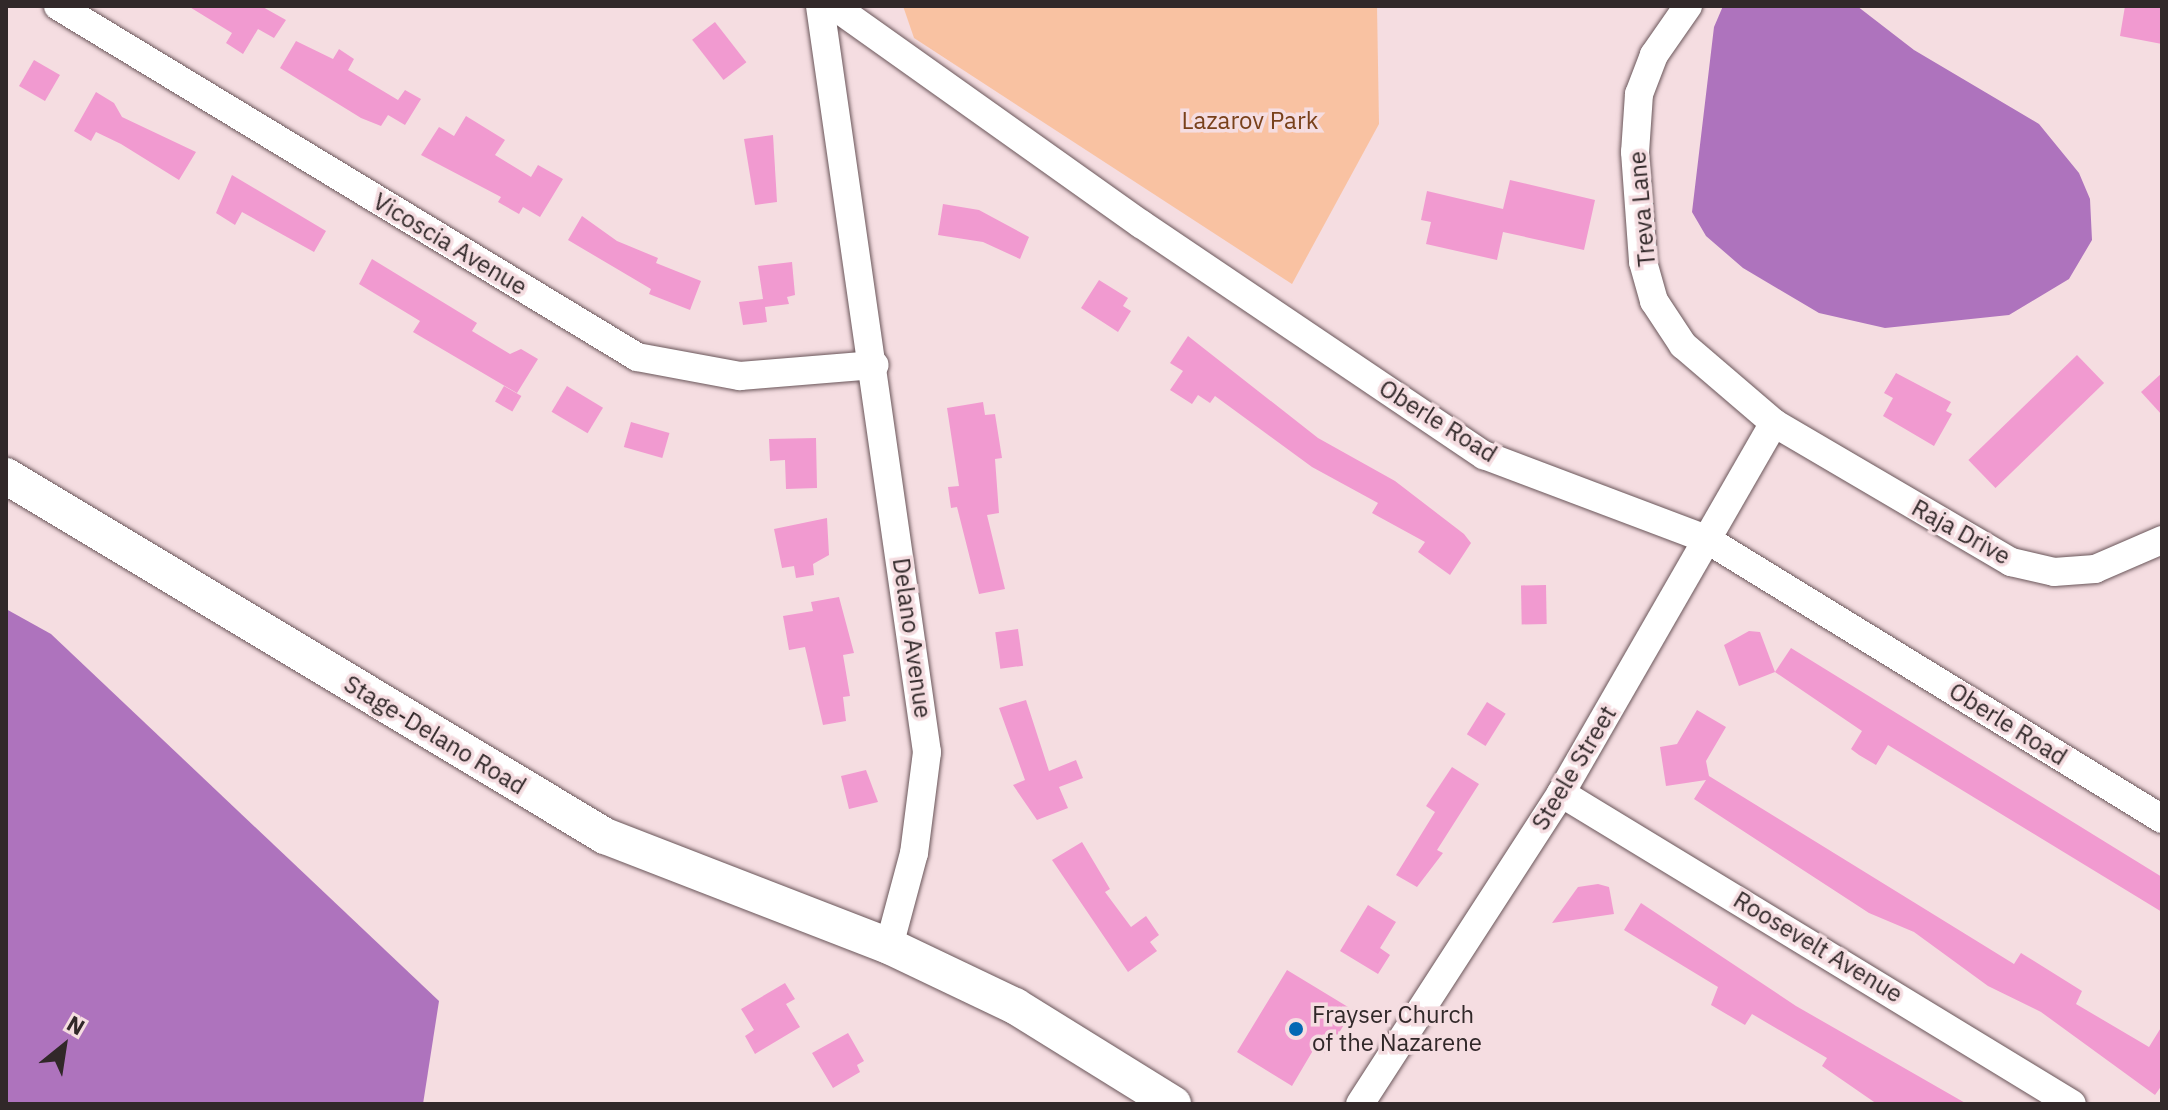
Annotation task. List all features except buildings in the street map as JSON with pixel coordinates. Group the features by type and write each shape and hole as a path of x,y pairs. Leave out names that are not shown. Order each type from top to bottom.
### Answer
{"main road":[{"name":"Stage-Delano Road","path":"6,476 605,836 889,946"},
{"path":"889,946 1015,1006 1173,1104"}],"street":[{"name":"Vicoscia Avenue","path":"58,6 637,357 740,376 875,365"},
{"name":"Delano Avenue","path":"820,6 875,365 927,752 914,853 889,946"},
{"name":"Oberle Road","path":"834,6 1141,224 1484,455 1706,539 2162,819"},
{"name":"Treva Lane","path":"1688,6 1654,55 1639,94 1643,262 1654,301 1683,345 1774,423"},
{"name":"Steele Street","path":"1360,1104 1561,793 1774,423"},
{"name":"Raja Drive","path":"1774,423 2011,562 2054,572 2095,569 2162,540"},
{"name":"Roosevelt Avenue","path":"1561,793 2072,1104"}],"green space":[{"name":"Lazarov Park","path":"903,6 1377,6 1379,124 1292,284 914,38"}],"shaded area":[{"path":"1723,6 1857,6 1914,50 2039,124 2079,173 2090,199 2092,240 2069,279 2009,315 1885,328 1819,313 1743,268 1706,236 1692,212 1714,27"},
{"path":"6,609 51,634 439,1001 423,1104 6,1104"}],"place":[{"name":"Frayser Church of the Nazarene","path":"1296,1029"}]}
